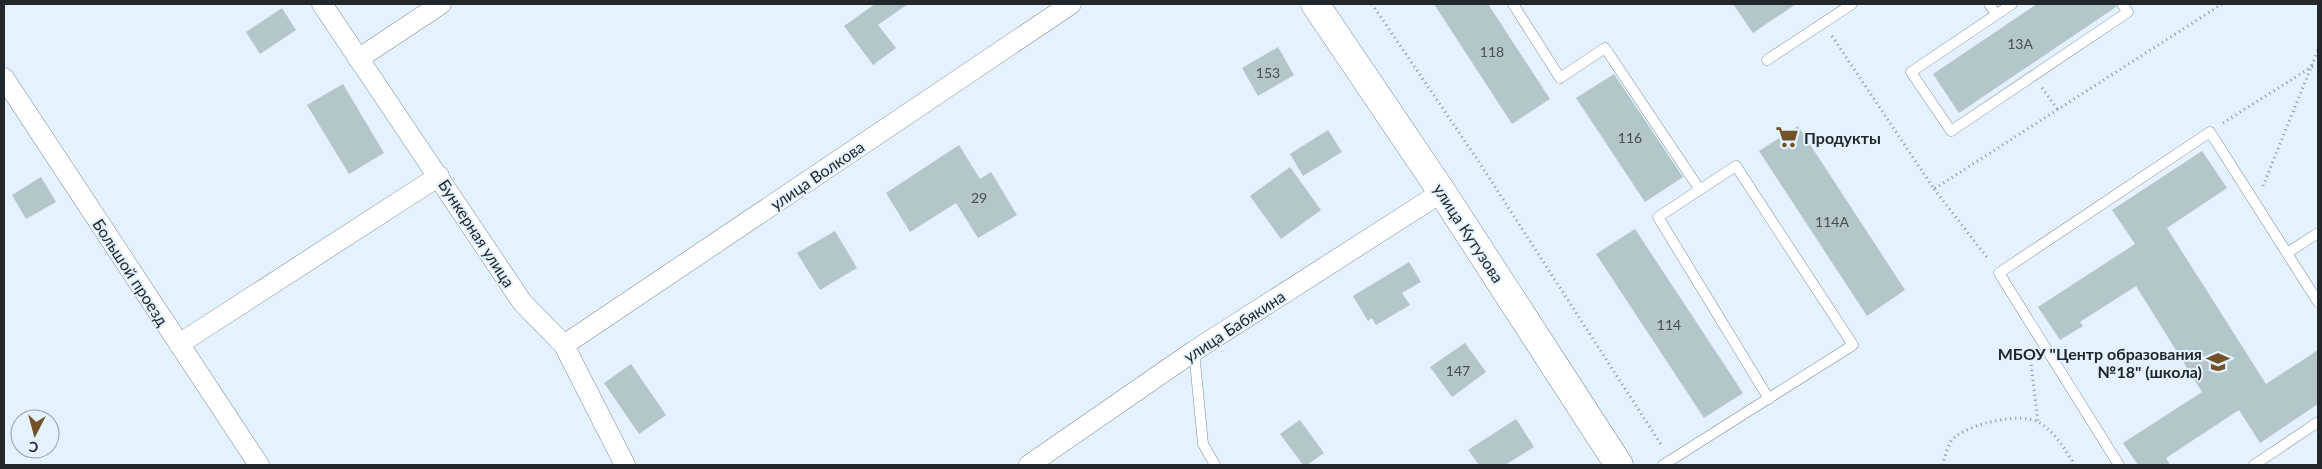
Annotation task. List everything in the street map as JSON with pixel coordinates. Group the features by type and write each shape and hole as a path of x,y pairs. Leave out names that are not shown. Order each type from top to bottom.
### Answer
{"main road":[{"name":"улица Кутузова","path":"1315,4 1442,192 1619,465"}],"street":[{"name":"Бункерная улица","path":"322,4 522,302 564,346 625,465"},
{"path":"358,59 441,4"},
{"name":"улица Волкова","path":"564,346 1071,4"},
{"name":"Большой проезд","path":"4,78 259,465"},
{"path":"178,344 439,176"},
{"name":"улица Бабякина","path":"1029,465 1194,351 1442,192"}],"lane":[{"path":"1513,4 1560,78 1605,48 1700,190"},
{"path":"1767,60 1852,4"},
{"path":"1990,4 1996,14"},
{"path":"2012,4 1911,72 1951,131 2128,12 2122,4"},
{"path":"2119,465 1998,273 2210,132 2318,302"},
{"path":"1667,463 1853,345 1736,166 1658,217 1769,398"},
{"path":"2287,254 2318,233"},
{"path":"1194,351 1203,444 1216,465"},
{"path":"2254,465 2318,422"}],"path":[{"path":"1372,4 1479,162 1667,463"},
{"path":"2256,204 2314,66 2318,50"},
{"path":"2210,132 2314,66"},
{"path":"2034,75 2058,110"},
{"path":"1934,189 1998,273"},
{"path":"2029,353 2038,422"},
{"path":"1942,465 1952,440 1975,425 2008,418 2038,422 2058,438 2072,461 2072,465"}],"building":[{"path":"875,4 908,4 878,25 896,48 873,65 844,26"},
{"path":"1434,4 1488,4 1550,99 1512,124"},
{"path":"1733,4 1796,4 1753,33"},
{"path":"2037,4 2115,4 2116,7 1959,113 1933,74"},
{"path":"282,8 296,30 260,54 246,32"},
{"path":"1278,47 1294,75 1258,96 1242,68"},
{"path":"1614,74 1683,177 1645,202 1576,98"},
{"path":"343,84 384,153 349,174 307,105"},
{"path":"1798,126 1905,290 1867,316 1759,151"},
{"path":"1328,130 1342,152 1303,176 1290,154"},
{"path":"959,145 980,179 991,172 1017,215 978,238 956,203 910,232 886,193"},
{"name":"МБОУ \"Центр образования №18\" (школа)","path":"2202,151 2227,188 2167,228 2266,384 2318,350 2318,404 2260,443 2239,410 2166,458 2170,465 2138,465 2123,443 2202,392 2136,286 2080,322 2083,326 2060,340 2038,307 2135,244 2112,210"},
{"path":"1290,167 1321,210 1281,239 1250,196"},
{"path":"41,177 56,202 26,219 12,195"},
{"path":"1635,229 1743,393 1704,418 1596,254"},
{"path":"835,231 857,268 820,290 797,253"},
{"path":"1409,262 1421,282 1402,293 1410,305 1376,325 1372,318 1368,321 1353,296"},
{"path":"1465,343 1486,372 1452,397 1430,367"},
{"path":"631,364 666,415 639,434 604,383"},
{"path":"1516,419 1534,447 1505,465 1479,465 1468,450"},
{"path":"1300,420 1324,453 1307,465 1303,465 1280,434"}],"place":[{"name":"Продукты","path":"1787,137"},
{"name":"МБОУ \"Центр образования №18\" (школа)","path":"2218,362"}]}
